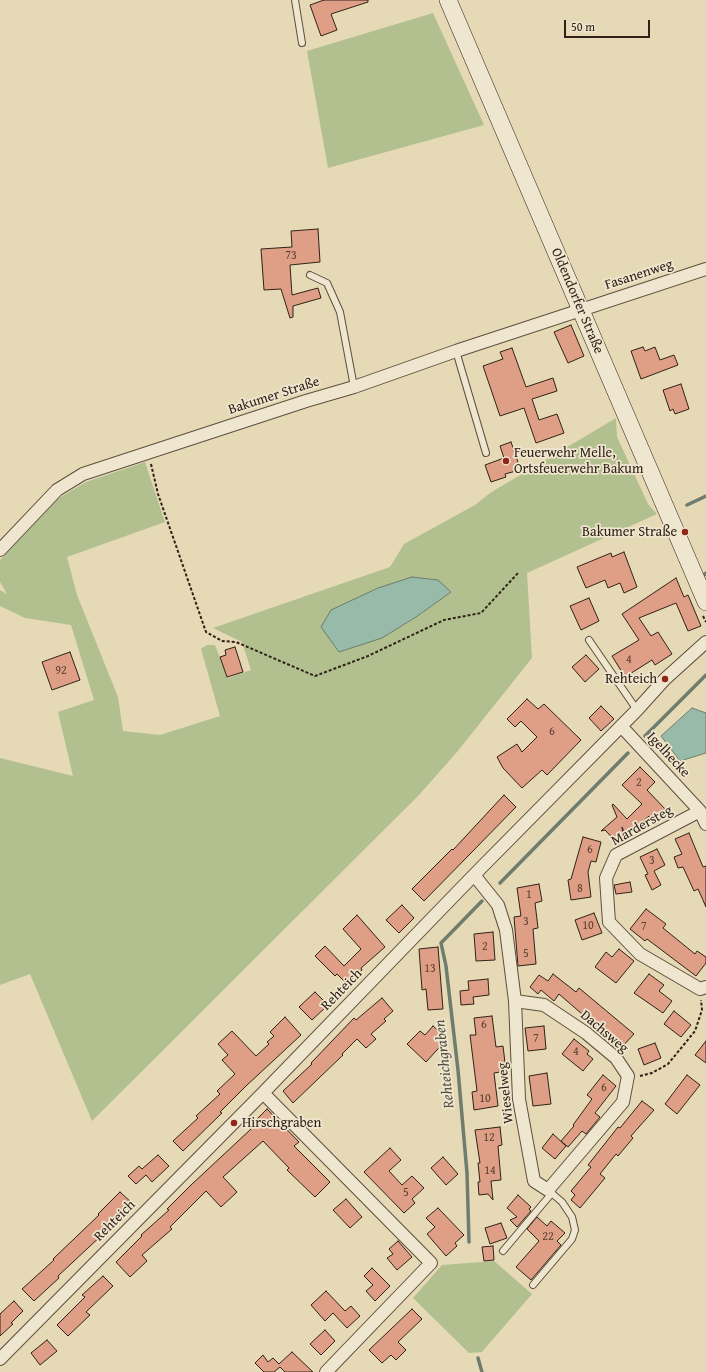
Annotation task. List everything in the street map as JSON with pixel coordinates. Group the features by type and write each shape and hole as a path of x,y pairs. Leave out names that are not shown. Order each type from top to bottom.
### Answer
{"main road":[{"name":"Oldendorfer Straße","path":"448,0 706,602"}],"street":[{"name":"Fasanenweg","path":"581,310 706,269"},
{"name":"Bakumer Straße","path":"0,550 57,490 84,474 299,403 354,387 456,351 581,310"},
{"name":"Rehteich","path":"0,1359 263,1093 474,875 637,710 665,679 706,642"},
{"name":"Igelhecke","path":"621,726 700,811 706,824"},
{"name":"Mardersteg","path":"700,811 616,855 606,878 609,922 640,954 703,988"},
{"name":"Wieselweg","path":"474,875 498,905 506,930 515,1001 519,1099 534,1181 550,1192"},
{"name":"Dachsweg","path":"515,1001 544,1005 586,1033 616,1058 628,1076 623,1102 550,1192"},
{"path":"263,1093 432,1263 326,1372"}],"lane":[{"path":"295,0 302,43"},
{"path":"310,275 327,283 340,312 354,387"},
{"path":"456,351 486,452"},
{"path":"589,640 637,710"},
{"path":"503,1251 550,1192"},
{"name":"Wieselweg","path":"533,1285 572,1239 574,1230 572,1218 562,1202 550,1192"}],"path":[{"path":"149,452 158,494 206,632 222,641 236,642 315,676 368,656 444,620 481,613 519,572"},
{"path":"628,1076 652,1073 668,1064 695,1031 702,1010 703,988"}],"shaded area":[{"path":"433,13 484,125 328,168 307,51"},
{"path":"616,418 617,437 648,504 657,514 527,573 532,658 457,752 419,795 92,1121 30,974 0,985 0,758 73,776 58,712 94,700 71,625 25,618 0,606 0,590 7,594 0,582 0,560 30,525 54,501 86,482 145,462 165,522 67,557 77,595 118,697 123,731 160,735 220,716 201,649 207,645 215,645 228,678 251,670 242,642 213,628 390,567 404,544 475,505 490,493"},
{"path":"412,577 438,580 451,592 416,617 382,638 339,652 321,627 331,610 378,588"},
{"path":"692,708 706,713 706,753 680,761 661,736"},
{"path":"494,1261 532,1294 482,1352 469,1353 413,1298 442,1265"}],"building":[{"path":"324,0 368,0 368,2 331,14 337,30 321,36 310,5"},
{"path":"318,229 320,262 290,265 292,295 318,288 321,298 293,306 293,317 290,318 281,289 264,290 261,249 292,247 291,231"},
{"path":"571,325 584,356 568,363 554,332"},
{"path":"643,347 645,351 655,347 660,360 674,355 678,365 641,379 631,351"},
{"path":"512,348 526,387 553,378 557,391 532,399 539,420 557,414 564,433 536,443 524,408 500,416 483,366 503,359 500,352"},
{"path":"681,384 689,409 675,414 673,409 670,411 663,390"},
{"name":"Feuerwehr Melle, Ortsfeuerwehr Bakum","path":"511,442 519,465 515,466 516,471 505,474 506,477 491,482 485,465 504,458 500,446"},
{"path":"624,552 637,587 624,593 620,583 608,588 605,580 586,588 577,567 611,553 612,557"},
{"path":"676,578 684,597 688,595 701,626 688,631 676,603 639,618 651,636 658,632 672,654 655,665 652,660 625,677 612,656 639,640 622,614"},
{"path":"589,598 599,621 581,630 570,606"},
{"path":"235,647 243,672 227,677 220,657 226,655 225,650"},
{"path":"70,652 80,680 52,690 42,662"},
{"path":"586,655 599,669 585,682 572,667"},
{"path":"527,699 538,709 544,704 581,740 547,775 542,770 522,788 503,768 497,757 517,744 522,752 537,737 521,721 515,727 507,719"},
{"path":"601,706 614,719 601,731 589,718"},
{"path":"640,767 655,782 647,790 668,812 656,823 649,816 626,836 622,827 624,839 618,844 605,830 601,831 617,817 612,805 613,804 627,819 642,804 622,785"},
{"path":"504,795 516,807 424,901 412,889 452,849 453,850"},
{"path":"689,833 703,867 706,866 706,907 698,889 694,891 683,867 678,868 674,857 682,854 675,839"},
{"path":"583,837 601,842 596,862 591,861 588,872 591,897 571,900 568,880 571,879"},
{"path":"657,849 665,865 654,871 661,885 652,890 645,875 648,874 640,857"},
{"path":"630,882 632,892 616,894 614,885"},
{"path":"539,884 542,901 535,903 538,928 533,929 536,964 518,966 514,917 521,916 517,888"},
{"path":"402,905 414,918 399,933 386,920"},
{"path":"646,909 666,924 663,928 695,954 697,951 706,957 706,963 696,976 647,939 645,941 630,929"},
{"path":"594,913 602,933 582,940 575,920"},
{"path":"357,915 385,947 361,968 362,970 347,984 337,974 335,976 315,956 325,946 344,966 361,949 343,929"},
{"path":"493,932 495,960 476,961 474,934"},
{"path":"438,947 443,1009 428,1010 426,989 422,990 419,949"},
{"path":"619,949 634,961 616,983 595,967 606,952 612,957"},
{"path":"553,974 576,992 579,988 634,1034 621,1048 559,994 554,1001 541,990 538,994 530,987 539,975 548,981"},
{"path":"649,974 664,985 659,991 672,1001 663,1013 634,993"},
{"path":"488,979 489,995 473,997 474,1004 461,1005 460,991 469,990 468,981"},
{"path":"315,992 328,1005 312,1020 299,1007"},
{"path":"382,998 393,1011 384,1019 386,1021 371,1034 376,1039 366,1048 357,1039 342,1054 343,1055 293,1103 283,1091 312,1064 311,1063 354,1018 356,1020"},
{"path":"674,1011 691,1025 681,1037 664,1024"},
{"path":"492,1016 496,1047 503,1046 506,1071 494,1073 498,1106 474,1110 472,1092 477,1091 470,1035 476,1035 474,1018"},
{"path":"285,1017 301,1035 246,1086 220,1112 222,1113 183,1151 173,1141 198,1118 196,1116 220,1094 217,1091 235,1074 222,1060 228,1055 218,1044 232,1031 256,1056 269,1044 267,1042 274,1036 270,1032"},
{"path":"433,1026 447,1039 426,1062 407,1044 420,1031 425,1035"},
{"path":"544,1026 546,1049 528,1051 525,1028"},
{"path":"574,1039 589,1051 587,1054 593,1059 583,1071 562,1054"},
{"path":"706,1041 706,1063 695,1055"},
{"path":"655,1043 661,1058 644,1065 638,1049"},
{"path":"547,1073 551,1104 533,1106 529,1076"},
{"path":"603,1075 616,1086 595,1113 600,1117 586,1134 582,1131 568,1147 561,1141 574,1126 573,1125 592,1099 587,1095"},
{"path":"687,1075 700,1085 677,1114 665,1104"},
{"path":"642,1101 654,1110 631,1136 633,1138 618,1156 616,1154 600,1174 605,1178 580,1208 571,1200 575,1195 571,1191 591,1167 588,1165 618,1127 620,1128"},
{"path":"267,1109 299,1142 294,1146 330,1182 315,1197 287,1170 289,1168 263,1141 223,1177 237,1192 221,1207 206,1191 170,1227 172,1229 142,1255 147,1261 130,1277 116,1262 142,1236 141,1235 169,1210 167,1209 191,1185 251,1129 249,1127"},
{"path":"500,1127 502,1145 498,1146 501,1180 491,1181 493,1200 488,1194 479,1195 478,1182 480,1182 478,1163 480,1163 475,1130"},
{"path":"553,1134 566,1146 555,1159 542,1148"},
{"path":"390,1148 401,1160 389,1171 402,1185 412,1176 424,1188 412,1199 415,1203 404,1213 364,1172"},
{"path":"158,1155 169,1166 152,1182 146,1175 136,1184 128,1176 139,1166 142,1169"},
{"path":"443,1157 458,1174 446,1185 431,1168"},
{"path":"120,1192 132,1203 103,1232 104,1233 58,1276 59,1278 34,1301 22,1289 54,1260 53,1259 99,1215 98,1214"},
{"path":"518,1195 531,1207 529,1209 531,1211 517,1227 510,1220 517,1217 507,1208"},
{"path":"346,1199 362,1217 350,1228 333,1210"},
{"path":"438,1208 464,1235 455,1243 457,1246 446,1256 427,1234 435,1227 426,1218"},
{"path":"537,1217 547,1226 551,1221 565,1233 557,1241 561,1245 531,1280 516,1267 539,1241 527,1229"},
{"path":"501,1223 507,1238 490,1244 485,1228"},
{"path":"398,1241 412,1257 397,1270 387,1258 393,1254 389,1249"},
{"path":"493,1246 494,1260 484,1261 482,1247"},
{"path":"372,1268 390,1286 375,1301 366,1291 373,1285 364,1276"},
{"path":"103,1276 113,1286 86,1312 90,1315 68,1336 57,1325 85,1297 82,1295"},
{"path":"326,1291 345,1311 351,1306 360,1316 347,1328 333,1313 325,1321 311,1305"},
{"path":"14,1301 23,1311 11,1323 13,1324 0,1336 0,1314"},
{"path":"412,1309 422,1319 398,1342 406,1350 396,1360 391,1355 382,1363 369,1350"},
{"path":"325,1330 335,1341 321,1355 310,1344"},
{"path":"47,1340 57,1351 40,1365 31,1353"},
{"path":"292,1352 313,1372 285,1372 280,1367 274,1372 264,1372 255,1363 263,1355 268,1362 273,1358 279,1364"}],"waterway":[{"path":"687,505 706,496"},
{"name":"Rehteichgraben","path":"702,578 706,573"},
{"name":"Rehteichgraben","path":"645,736 706,675"},
{"name":"Rehteichgraben","path":"500,883 628,753"},
{"name":"Rehteichgraben","path":"469,1242 467,1173 458,1070 446,966 441,943 482,901"},
{"name":"Rehteichgraben","path":"478,1358 482,1372"}],"place":[{"name":"Feuerwehr Melle, Ortsfeuerwehr Bakum","path":"506,461"},
{"name":"Bakumer Straße","path":"685,532"},
{"name":"Rehteich","path":"665,679"},
{"name":"Hirschgraben","path":"234,1123"}]}
